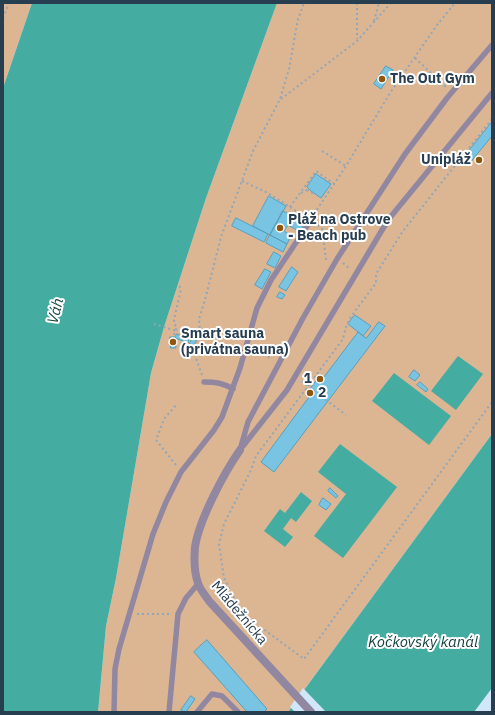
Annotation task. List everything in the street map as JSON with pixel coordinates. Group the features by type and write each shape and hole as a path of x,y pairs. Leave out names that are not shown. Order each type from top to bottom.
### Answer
{"street":[{"name":"Mládežnícka","path":"240,450 231,463 218,488 200,530 195,546 194,564 198,584 209,602 311,712"}],"lane":[{"path":"240,450 248,422 328,273 405,154 452,93 492,45"},
{"path":"240,450 287,390 388,220 492,93"},
{"path":"114,712 115,669 119,649 152,536 166,502 181,472 214,430 222,417 233,389 257,308 271,280 311,220"},
{"path":"204,382 226,384 233,389"},
{"path":"169,712 178,614 186,598 198,584"},
{"path":"197,712 212,694 222,696 238,712"}],"path":[{"path":"3,18 9,3"},
{"path":"204,382 193,350 200,332 199,319 221,237 253,151 280,99 289,69 296,30 304,3"},
{"path":"357,3 357,40"},
{"path":"373,23 379,3"},
{"path":"280,99 357,40 391,3"},
{"path":"242,181 268,193 311,220 390,93 437,25 455,3"},
{"path":"415,58 452,93"},
{"path":"492,119 403,231 376,274 376,283 350,318 343,339 256,456 251,470 232,506 224,524 219,544 224,578 252,628 262,628 304,659 492,402"},
{"path":"322,151 346,166"},
{"path":"290,207 316,171 334,184"},
{"path":"300,193 308,190 314,194"},
{"path":"322,228 328,273"},
{"path":"337,259 356,273"},
{"path":"174,335 177,327 174,324 174,320 181,289 179,285"},
{"path":"154,324 176,331"},
{"path":"256,350 275,361"},
{"path":"310,388 346,415"},
{"path":"177,404 164,419 156,440 181,472"},
{"path":"129,614 178,614"}],"shaded area":[{"path":"3,3 32,3 3,88"},
{"path":"277,3 492,3 492,434 288,712 98,712 106,626 116,578 151,373 164,327 206,198"}],"water":[{"name":"Váh","path":"32,3 277,3 206,198 164,327 151,373 116,578 106,626 98,712 3,712 3,88"},
{"path":"458,356 483,374 456,410 431,391"},
{"path":"394,373 451,416 429,445 372,401"},
{"name":"Kočkovský kanál","path":"492,434 492,688 474,712 288,712"},
{"path":"340,444 397,487 343,558 314,536 346,494 318,472"},
{"path":"301,492 312,501 296,522 291,518 283,529 293,537 285,547 264,531 280,509 285,513"}],"pier":[{"path":"303,688 326,712 295,712 290,707"}],"building":[{"name":"The Out Gym","path":"386,66 393,70 381,89 374,84"},
{"path":"492,122 492,136 469,164 464,157"},
{"path":"316,174 331,184 321,198 307,187"},
{"path":"269,196 286,206 270,235 253,226"},
{"name":"Pláž na Ostrove - Beach pub","path":"283,211 305,222 300,232 288,225 284,231 291,236 287,244 270,235"},
{"path":"236,218 268,234 264,242 232,226"},
{"path":"270,235 287,244 283,252 266,243"},
{"path":"274,252 281,256 275,268 267,264"},
{"path":"292,267 298,272 286,291 279,287"},
{"path":"265,269 271,272 262,289 255,285"},
{"path":"280,292 285,295 282,299 277,297"},
{"path":"355,315 371,326 363,336 348,324"},
{"path":"379,322 385,326 274,472 261,462 309,397 306,394 321,374 324,377 358,332 366,338"},
{"path":"177,334 189,339 188,343 175,338"},
{"path":"193,336 197,338 189,358 185,356"},
{"name":"Smart sauna (privátna sauna)","path":"170,337 175,337 176,348 171,348"},
{"path":"414,370 420,375 415,381 409,377"},
{"path":"420,382 428,389 426,392 417,385"},
{"path":"330,488 338,496 336,498 328,491"},
{"path":"323,498 331,504 326,510 319,505"},
{"path":"207,640 267,709 264,712 247,712 194,652"},
{"path":"191,696 195,699 186,712 184,712 181,710"}],"place":[{"name":"The Out Gym","path":"382,79"},
{"name":"Unipláž","path":"479,160"},
{"name":"Pláž na Ostrove - Beach pub","path":"280,228"},
{"name":"Smart sauna (privátna sauna)","path":"173,342"},
{"name":"1","path":"320,379"},
{"name":"2","path":"310,393"}]}
